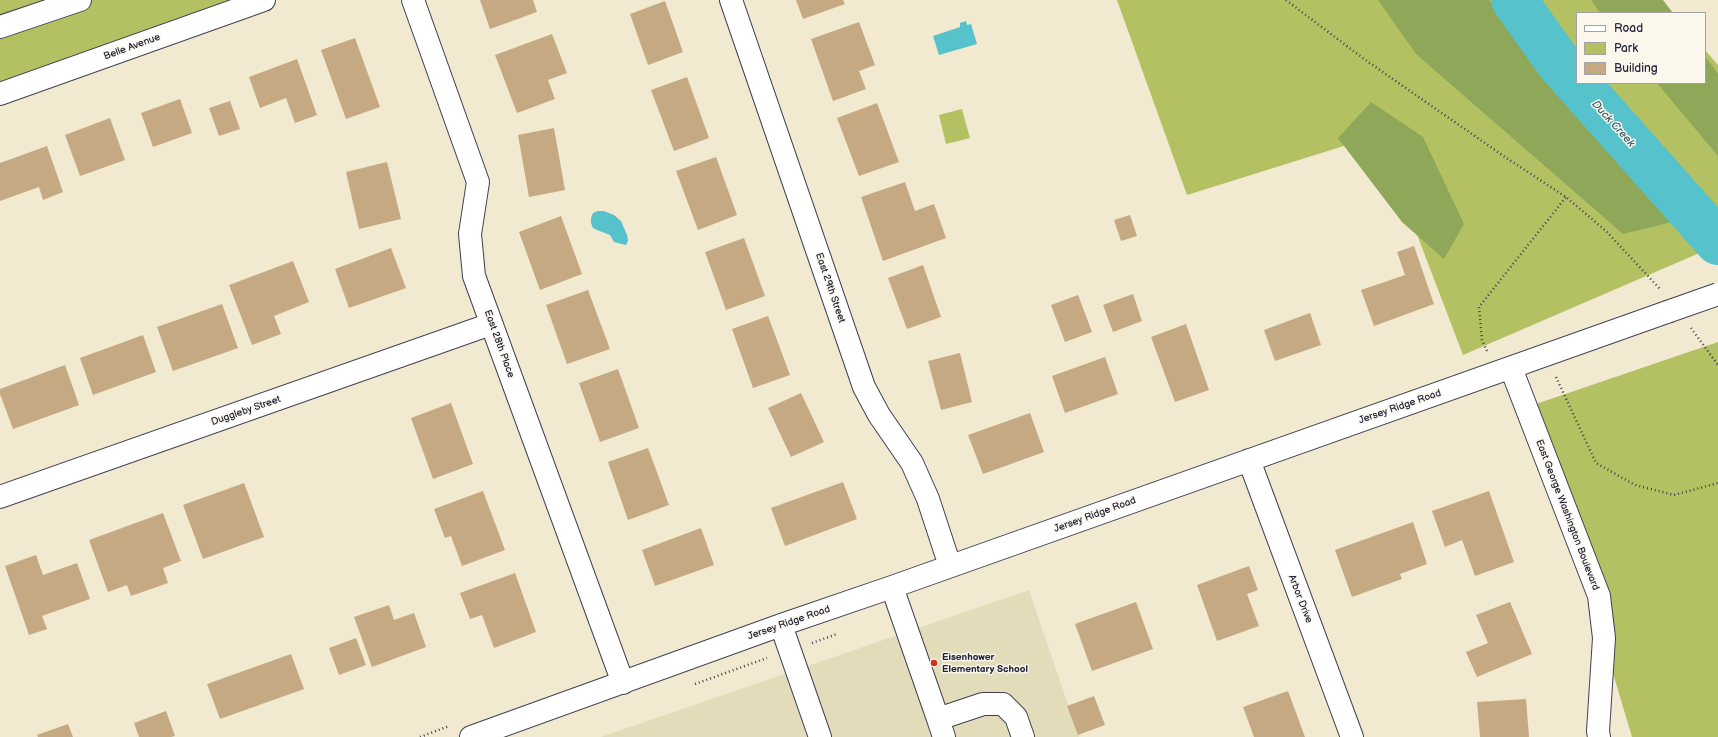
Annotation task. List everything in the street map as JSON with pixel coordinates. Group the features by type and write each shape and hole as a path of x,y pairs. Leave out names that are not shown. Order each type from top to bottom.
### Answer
{"street":[{"path":"0,27 80,0"},
{"name":"Belle Avenue","path":"0,94 264,0"},
{"name":"East 28th Place","path":"413,0 478,182 470,234 474,276 623,683"},
{"name":"East 29th Street","path":"731,0 864,387 878,415 912,463 928,499 950,566"},
{"name":"Jersey Ridge Road","path":"471,737 781,625 892,588 950,566 1503,371 1546,355 1665,302 1718,294"},
{"name":"Duggleby Street","path":"0,497 492,324"},
{"name":"East George Washington Boulevard","path":"1503,371 1599,596 1604,638 1598,731 1599,737"},
{"name":"Arbor Drive","path":"1249,460 1352,737"},
{"path":"892,588 941,728 983,704 1003,704 1016,717 1023,737"},
{"path":"781,625 820,737"}],"path":[{"path":"1286,0 1364,59 1505,157 1566,197 1606,231 1665,302"},
{"path":"1503,371 1482,340 1479,307 1566,197"},
{"path":"1686,322 1718,365"},
{"path":"1546,355 1596,463 1635,485 1674,495 1718,483"}],"shaded area":[{"name":"Eisenhower Elementary School","path":"1029,590 1079,737 601,737"}],"green space":[{"path":"0,0 231,0 0,83"},
{"path":"1117,0 1660,0 1671,12 1576,12 1576,84 1706,84 1706,51 1718,65 1718,245 1463,355 1379,135 1187,195"},
{"path":"1378,0 1489,0 1518,37 1680,220 1623,234 1416,54"},
{"path":"1591,0 1663,0 1672,12 1599,12"},
{"path":"1706,57 1718,74 1718,156 1658,84 1706,84"},
{"path":"1371,102 1423,137 1464,224 1444,259 1402,222 1338,138"},
{"path":"962,109 970,138 946,144 939,115"},
{"path":"1718,342 1718,737 1632,737 1533,405"}],"water":[{"path":"966,21 967,25 971,24 977,44 939,55 933,36 960,27 960,23"},
{"path":"604,211 614,215 621,221 627,235 628,241 626,245 614,242 610,235 593,228 591,218 593,213"}],"building":[{"path":"480,0 533,0 537,12 490,29"},
{"path":"796,0 843,0 845,4 803,19"},
{"path":"665,1 683,52 648,65 630,14"},
{"path":"859,22 875,65 859,71 866,89 833,101 811,39"},
{"path":"552,34 567,73 548,80 555,99 517,113 495,55"},
{"path":"355,38 380,107 346,119 321,50"},
{"path":"297,59 317,115 295,123 286,98 260,108 249,77"},
{"path":"687,77 709,138 674,151 651,90"},
{"path":"180,99 192,133 153,147 141,113"},
{"path":"230,101 240,129 219,136 209,108"},
{"path":"877,103 899,162 859,176 837,118"},
{"path":"110,118 125,160 80,176 65,135"},
{"path":"554,128 565,190 529,197 518,135"},
{"path":"47,146 63,192 43,200 39,187 0,201 0,163"},
{"path":"716,157 737,215 698,230 676,171"},
{"path":"387,162 401,219 359,229 346,172"},
{"path":"905,182 915,211 934,204 946,238 883,261 861,197"},
{"path":"1130,215 1137,236 1121,241 1114,220"},
{"path":"561,216 582,274 540,290 519,232"},
{"path":"744,238 765,296 726,310 705,252"},
{"path":"1414,246 1434,304 1374,326 1361,290 1405,275 1397,252"},
{"path":"391,248 406,288 349,308 335,269"},
{"path":"293,261 309,302 274,316 281,334 252,345 229,285"},
{"path":"923,265 941,317 907,329 888,278"},
{"path":"588,290 610,349 567,364 546,305"},
{"path":"1133,294 1142,321 1113,332 1103,305"},
{"path":"1078,295 1092,332 1065,342 1051,305"},
{"path":"222,304 238,348 173,371 157,327"},
{"path":"1310,313 1321,345 1275,361 1264,330"},
{"path":"768,316 790,375 753,388 732,329"},
{"path":"1186,324 1209,390 1175,402 1151,337"},
{"path":"143,335 156,372 93,395 80,358"},
{"path":"960,353 972,402 941,410 928,361"},
{"path":"1105,357 1118,394 1065,413 1052,376"},
{"path":"65,365 79,405 13,429 0,394 0,389"},
{"path":"618,369 639,428 600,442 579,383"},
{"path":"801,393 824,442 791,457 768,408"},
{"path":"451,403 473,464 433,479 411,418"},
{"path":"1030,413 1044,452 983,474 968,435"},
{"path":"648,448 669,505 628,520 608,462"},
{"path":"843,482 857,519 785,546 771,508"},
{"path":"244,483 264,537 203,559 183,505"},
{"path":"483,491 505,550 462,566 451,536 445,538 434,509"},
{"path":"1489,491 1514,562 1475,576 1462,540 1445,547 1432,511"},
{"path":"163,513 181,561 163,568 168,583 131,596 127,585 108,592 89,540"},
{"path":"1413,522 1427,564 1400,574 1402,579 1352,597 1335,550"},
{"path":"701,528 714,565 655,586 642,550"},
{"path":"36,555 43,575 77,563 90,599 42,616 47,629 29,635 5,566"},
{"path":"1249,566 1258,590 1247,594 1259,626 1217,641 1197,585"},
{"path":"515,573 536,632 494,648 482,615 470,619 460,593"},
{"path":"1136,602 1153,649 1092,671 1075,624"},
{"path":"1510,602 1532,654 1477,677 1466,652 1488,643 1476,615"},
{"path":"389,605 394,620 414,613 426,647 372,667 354,617"},
{"path":"356,638 366,665 339,675 329,648"},
{"path":"291,654 304,689 220,719 207,684"},
{"path":"1288,691 1305,737 1254,737 1243,707"},
{"path":"1094,696 1105,725 1078,735 1067,706"},
{"path":"1526,699 1529,737 1480,737 1477,702"},
{"path":"166,711 175,736 139,737 134,723"},
{"path":"68,724 73,737 38,737 37,735"}],"waterway":[{"name":"Duck Creek","path":"1514,0 1559,63 1576,82"},
{"name":"Duck Creek","path":"1578,84 1718,242"}],"place":[{"name":"Eisenhower Elementary School","path":"934,663"}]}
